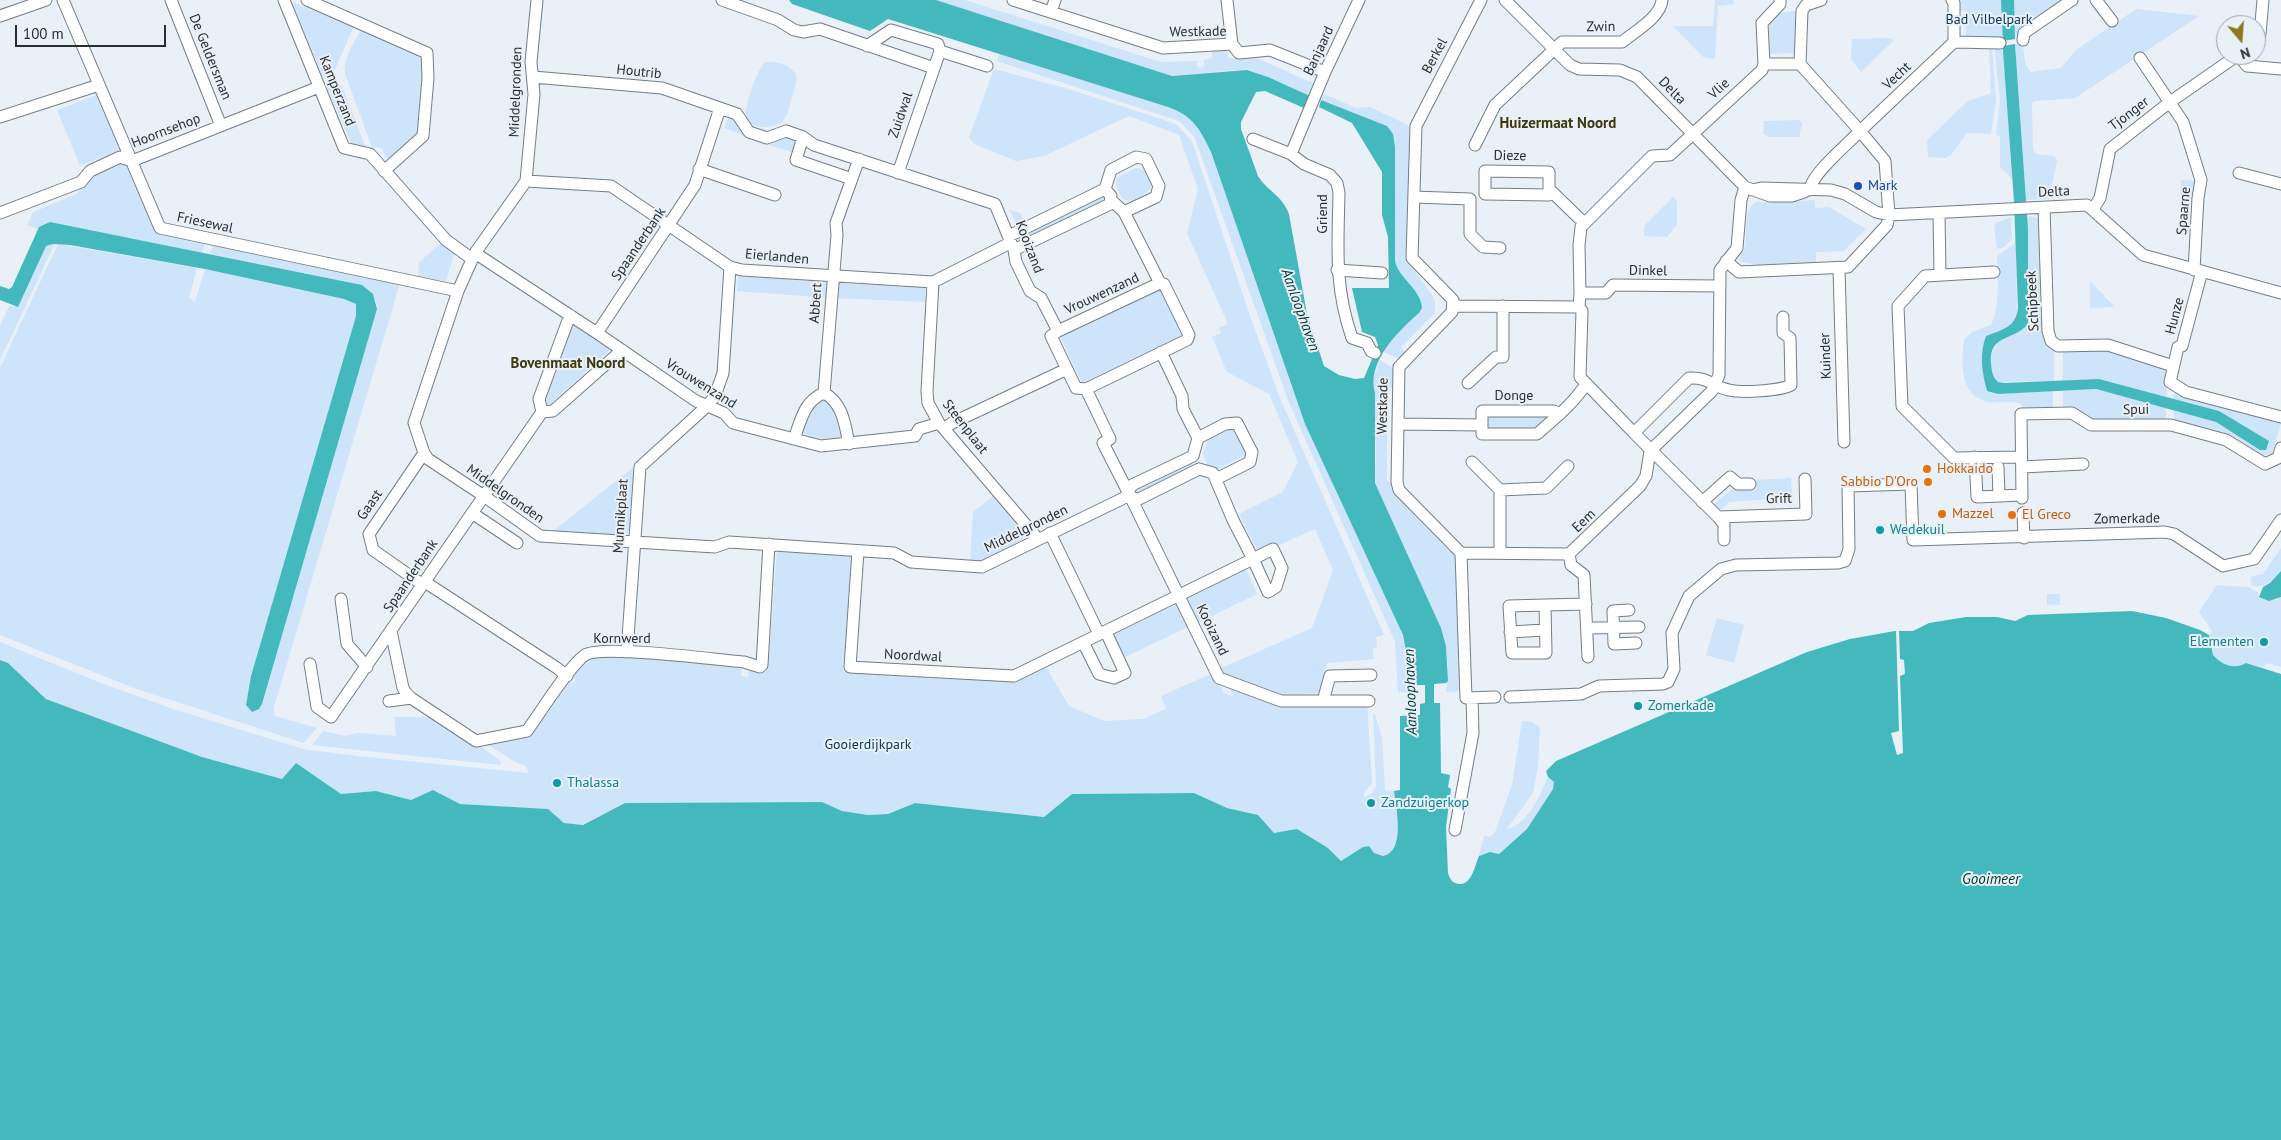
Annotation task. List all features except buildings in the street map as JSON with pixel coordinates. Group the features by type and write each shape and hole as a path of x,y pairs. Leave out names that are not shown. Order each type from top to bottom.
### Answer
{"street":[{"path":"0,16 46,0"},
{"name":"Friesewal","path":"62,0 160,228 458,291"},
{"name":"De Geldersman","path":"171,0 221,126"},
{"name":"Kamperzand","path":"284,0 344,148 370,154 446,240 473,256"},
{"path":"307,0 427,53 428,78 423,136 384,171"},
{"name":"Middelgronden","path":"526,181 534,94 531,62 537,0"},
{"path":"722,0 778,20 794,30 803,32 820,29 934,68"},
{"name":"Westkade","path":"1013,0 1163,48 1232,44 1239,53 1270,50 1324,72"},
{"path":"1051,12 1055,0"},
{"path":"1227,0 1232,44"},
{"name":"Banjaard","path":"1291,154 1324,72 1359,0"},
{"name":"Berkel","path":"1414,197 1416,126 1481,0"},
{"name":"Delta","path":"1505,0 1570,65 1580,69 1620,70 1637,77 1749,189 1838,192 1876,212 1889,214 2011,210 2087,205 2093,209"},
{"name":"Zwin","path":"1554,49 1562,42 1622,42 1654,15 1662,0"},
{"path":"1780,0 1780,4 1762,23 1764,64 1800,64"},
{"path":"1726,261 1739,272 1839,269 1848,267 1887,225 1889,214 1885,161 1800,64 1802,11 1806,6 1821,0"},
{"path":"1952,0 1954,3 1954,42 2000,43"},
{"path":"2023,40 2024,34 2072,0"},
{"path":"2096,0 2112,21"},
{"path":"2262,15 2263,0"},
{"path":"867,46 891,30 938,44 940,51 987,66"},
{"name":"Vecht","path":"1860,131 1954,42"},
{"path":"1475,145 1495,105 1554,49"},
{"name":"Zuidwal","path":"898,173 940,51"},
{"name":"Tjonger","path":"2140,58 2170,102"},
{"name":"Vlie","path":"1691,133 1755,77 1764,64"},
{"name":"Tjonger","path":"2093,209 2100,198 2110,149 2170,102 2224,65"},
{"path":"2246,65 2281,69"},
{"name":"Houtrib","path":"533,77 662,88 737,114 749,132 767,138 786,131"},
{"path":"0,117 99,84"},
{"name":"Hoornsehop","path":"0,213 81,182 90,171 120,157 132,161 319,87"},
{"name":"Spaarne","path":"2170,102 2184,122 2201,180 2198,198 2198,271"},
{"name":"Spaanderbank","path":"598,333 696,184 699,169 720,108"},
{"name":"Kooizand","path":"786,131 803,137 814,145 995,204 1011,243 1016,262 1030,291 1041,298 1058,331 1051,336 1066,370 1076,388 1086,389 1110,439 1103,443 1219,678 1281,701 1369,700"},
{"path":"1810,190 1810,184 1860,131"},
{"path":"1691,133 1670,155 1652,156 1584,222 1579,232 1580,307 1582,311 1580,377 1650,451 1718,517 1724,524 1724,540"},
{"path":"803,137 796,160 852,179"},
{"name":"Griend","path":"1253,139 1291,154 1304,164 1330,175 1337,183 1339,193 1337,270 1340,301 1352,338 1367,343 1371,351 1375,353"},
{"path":"933,282 1011,243 1105,189 1111,170 1136,157 1146,159 1159,186 1156,197 1124,212 1111,200 1109,192 1105,189"},
{"name":"Abbert","path":"824,393 837,235 836,223 859,159"},
{"path":"699,169 775,195"},
{"name":"Dieze","path":"1549,190 1549,196 1486,194 1485,171 1549,172 1549,190 1584,222"},
{"path":"2239,173 2281,184"},
{"path":"424,453 414,423 458,291 473,256 526,181"},
{"name":"Eierlanden","path":"526,181 611,186 730,267 742,270 933,282"},
{"path":"1650,451 1712,391 1716,384 1719,375 1720,270 1737,248 1741,200 1749,189"},
{"path":"1500,248 1483,247 1470,234 1470,199 1414,197 1412,258 1453,300 1453,306 1580,307"},
{"path":"1011,243 1106,206 1111,200"},
{"name":"Schipbeek","path":"2044,208 2048,331 2052,341 2058,346 2096,345 2117,347 2173,366"},
{"path":"2093,209 2143,254 2198,271 2281,292"},
{"name":"Vrouwenzand","path":"1086,389 1187,340 1189,335 1164,284 1160,283 1124,212"},
{"path":"1939,213 1940,274"},
{"name":"Vrouwenzand","path":"473,256 598,333 696,401 724,413 733,422 821,446 915,436 919,430 952,423 1066,370"},
{"name":"Munnikplaat","path":"627,652 640,467 707,406 718,391 723,373 730,267"},
{"name":"Kuinder","path":"1839,269 1844,442"},
{"path":"1337,270 1382,272"},
{"name":"Hunze","path":"2173,366 2178,347 2182,346 2198,271"},
{"path":"1994,272 1925,276 1898,306 1902,406 1954,458 1975,457 2021,462 2083,464"},
{"name":"Steenplaat","path":"933,282 928,403 942,425 1038,539"},
{"name":"Vrouwenzand","path":"1058,331 1160,283"},
{"name":"Dinkel","path":"1580,293 1606,294 1613,285 1720,286"},
{"name":"Westkade","path":"1453,306 1452,312 1399,367 1397,482 1399,490 1461,553"},
{"path":"1468,383 1496,357 1503,357 1503,306"},
{"path":"542,412 539,398 570,315"},
{"path":"1634,433 1689,378 1701,378 1728,390 1782,390 1791,385 1790,338 1784,332 1783,317"},
{"name":"Spaanderbank","path":"310,664 316,707 331,717 542,412 553,411 622,350"},
{"path":"1161,352 1182,396 1183,409 1198,438 1193,456 1199,469 1214,473 1216,479 1250,462 1252,452 1237,423 1230,423 1198,438"},
{"path":"2173,366 2170,382 2180,390 2281,418"},
{"path":"1398,424 1482,425 1482,434 1537,434 1577,399 1586,384"},
{"path":"794,439 805,408 817,396 824,393 830,396 844,417 848,444"},
{"name":"Donge","path":"1482,425 1482,411 1554,411 1560,414"},
{"name":"Spui","path":"1975,457 1977,497 2022,496 2021,414 2072,413 2091,426 2172,425 2226,440 2265,464 2278,458 2281,448"},
{"name":"Eem","path":"1569,554 1644,482 1650,451"},
{"name":"Middelgronden","path":"424,453 428,460 484,496 540,536 715,547 729,542 769,544 858,552 894,553 911,562 982,567 1130,495 1139,499 1199,469"},
{"name":"Gaast","path":"424,453 369,534 369,543 373,550 567,676"},
{"name":"Middelgronden","path":"1130,495 1132,485 1193,456"},
{"path":"1472,462 1500,490 1500,554"},
{"path":"1500,490 1546,488 1568,466"},
{"path":"1998,467 1999,496"},
{"name":"Grift","path":"1702,502 1730,477 1738,484 1750,484"},
{"name":"Noordwal","path":"858,552 850,667 1007,677 1022,674 1253,559 1233,520 1216,479"},
{"name":"Grift","path":"1718,517 1806,514 1805,479"},
{"name":"Zomerkade","path":"1510,696 1581,694 1599,686 1663,684 1668,682 1674,669 1672,633 1689,596 1722,570 1736,565 1838,563 1845,561 1849,549 1848,486 1911,484 1913,540 2024,538 2165,532 2174,534 2223,566 2254,559 2281,520"},
{"path":"472,513 517,544"},
{"path":"2023,513 2024,538"},
{"path":"1050,533 1102,633 1126,673 1114,678 1098,674 1083,642"},
{"name":"Kornwerd","path":"411,698 476,741 527,731 582,657 590,652 627,652 744,662 760,666 762,664 769,544"},
{"path":"1455,830 1473,734 1469,698 1461,553 1569,554 1571,565 1584,575 1588,657"},
{"path":"341,599 347,644 367,667"},
{"path":"1544,605 1546,652 1512,653 1509,606 1544,605 1586,604"},
{"path":"1629,610 1613,611 1614,644 1636,643"},
{"path":"1587,628 1639,627"},
{"path":"1510,632 1545,630"},
{"path":"391,631 403,688 411,698"},
{"path":"1323,701 1330,676 1371,675"},
{"path":"1469,698 1495,697"},
{"path":"389,701 411,698"}],"green space":[{"path":"936,0 965,0 1161,62 1198,61 1196,64 1199,68 1205,66 1203,60 1212,58 1211,49 1227,48 1228,58 1254,57 1315,84 1310,96 1268,77 1237,70 1172,76"},
{"path":"1715,0 1733,0 1734,4 1718,6 1715,59 1703,57 1673,26 1713,26"},
{"name":"Bad Vilbelpark","path":"1958,0 2067,0 2010,40 1997,41 1969,39 1966,36 1966,11 1959,10"},
{"path":"292,2 354,26 332,76 324,79"},
{"path":"2136,9 2199,16 2075,98 2035,101 2032,103 2033,150 2036,154 2054,156 2057,161 2049,199 2026,200 2015,44 2021,44 2026,65 2031,72 2061,68 2076,50"},
{"path":"1799,12 1798,53 1769,54 1769,25 1780,13"},
{"path":"361,29 422,57 424,62 419,131 388,159 381,148 372,147 345,74 347,56"},
{"path":"1887,38 1894,40 1861,72 1851,59 1852,39"},
{"path":"2003,46 2012,179 2000,167 2000,137 1996,134 2000,101 1995,51 1996,47"},
{"path":"1989,49 1992,49 1996,100 1991,134 1967,133 1951,155 1945,158 1928,157 1927,140 1968,101 1991,93"},
{"path":"1000,53 1168,107 1190,119 1199,130 1211,152 1305,424 1403,635 1409,661 1412,693 1398,692 1395,642 1288,400 1194,136 1179,121 997,61"},
{"path":"765,62 785,65 796,74 797,79 788,112 782,123 772,127 756,126 748,120 746,114 752,86"},
{"path":"994,69 1065,88 1164,120 1177,125 1192,141 1251,319 1280,398 1384,635 1376,637 1377,647 1373,648 1374,659 1327,663 1320,693 1275,695 1222,676 1219,669 1312,628 1333,570 1315,529 1259,554 1239,514 1283,492 1298,462 1269,394 1227,372 1212,337 1221,333 1219,328 1228,324 1187,233 1198,189 1179,135 1129,116 1044,156 1016,161 974,144 969,137"},
{"path":"336,83 342,86 365,146 351,143 327,87"},
{"path":"99,94 120,150 80,166 57,110"},
{"path":"1324,94 1356,108 1370,107 1408,125 1410,129 1411,266 1432,295 1435,302 1435,313 1401,347 1405,352 1400,359 1384,352 1395,336 1419,313 1410,286 1397,272 1395,261 1394,139 1387,126 1321,100"},
{"path":"730,115 736,118 746,136 724,128"},
{"path":"1799,120 1802,123 1799,137 1769,137 1763,133 1764,121"},
{"path":"788,137 796,140 792,152 769,145"},
{"path":"121,161 127,165 156,233 205,243 202,253 50,222 38,229 27,225 33,212 77,194 90,176"},
{"path":"1135,168 1146,170 1153,184 1141,196 1129,201 1122,197 1117,188 1117,178"},
{"path":"2181,180 2199,181 2195,202 2180,201"},
{"path":"1102,195 1107,200 1021,244 1016,238"},
{"path":"1673,197 1677,201 1677,225 1667,237 1644,236 1644,226"},
{"path":"1815,200 1815,208 1829,207 1866,229 1844,251 1816,252 1816,263 1757,265 1739,261 1746,241 1747,216 1749,210 1756,202"},
{"path":"1010,210 1020,213 1024,221 1017,225"},
{"path":"2011,217 2012,239 2004,247 1997,249 1994,224"},
{"path":"2027,217 2041,220 2040,314 2046,342 2054,348 2054,381 1998,382 1993,376 1991,364 1991,356 1994,349 2002,339 2028,324"},
{"path":"2016,237 2017,317 1982,353 1986,391 1998,394 2053,391 2053,407 2023,408 2023,405 2015,402 1989,402 1979,399 1967,386 1964,377 1962,359 1964,340 1972,332 1991,325 1997,300 1997,256 2014,244"},
{"path":"442,242 455,251 446,281 418,276 419,262"},
{"path":"55,243 0,360 0,325 10,305 15,307 46,246"},
{"path":"58,244 197,268 189,298 195,302 205,269 344,299 356,304 356,316 251,676 246,705 252,711 259,709 262,704 377,309 376,301 362,285 210,254 213,246 216,245 400,283 274,707 275,716 317,728 304,743 134,688 0,635 0,368"},
{"path":"738,276 830,282 829,298 737,291"},
{"path":"2090,281 2114,306 2113,307 2090,308"},
{"path":"836,283 925,288 925,302 835,298"},
{"path":"1162,287 1185,334 1082,383 1060,336"},
{"path":"572,321 597,338 610,350 549,405 543,404"},
{"path":"2109,350 2160,367 2165,372 2167,397 2099,379 2063,381 2063,351"},
{"path":"1380,360 1393,368 1393,388 1387,388 1387,481 1393,484 1394,489 1410,511 1449,551 1451,549 1458,556 1462,691 1446,692 1448,666 1446,646 1441,628 1375,483 1376,450 1372,383"},
{"path":"2096,389 2166,408 2166,419 2097,421 2071,407 2063,407 2063,391"},
{"path":"2174,393 2278,420 2281,423 2272,454 2259,456 2226,433 2175,420 2173,410 2216,422 2260,450 2266,449 2269,445 2219,411 2173,399"},
{"path":"823,399 833,404 843,434 841,437 827,440 802,433 801,430 814,405"},
{"path":"1553,413 1539,430 1489,430 1485,426 1488,416"},
{"path":"1230,428 1237,431 1247,454 1218,469 1207,464 1203,453 1209,439"},
{"path":"1190,461 1194,468 1138,495 1134,486"},
{"path":"635,466 631,523 629,531 624,536 552,532"},
{"path":"1791,478 1792,497 1729,502 1720,511 1713,505 1733,488 1754,486 1754,480"},
{"path":"994,495 1022,529 1023,538 980,562 970,561 973,512"},
{"path":"2281,548 2281,571 2268,583 2261,586 2252,586 2250,577 2263,574"},
{"name":"Gooierdijkpark","path":"777,549 853,555 843,671 898,676 899,674 1025,677 1046,667 1069,706 1104,721 1143,719 1166,709 1161,696 1213,673 1224,693 1233,696 1229,686 1246,693 1367,702 1372,783 1364,793 1364,798 1372,793 1376,786 1373,713 1375,714 1382,738 1385,790 1394,791 1398,828 1395,847 1390,853 1383,856 1374,853 1369,846 1363,847 1341,861 1328,848 1274,833 1258,815 1227,808 1194,793 1072,794 1044,817 915,803 888,814 868,815 842,811 822,802 625,803 583,825 564,823 548,809 460,804 433,790 411,800 376,791 341,794 296,763 282,779 202,757 46,699 8,663 0,660 0,642 101,683 176,710 303,749 529,773 526,766 515,762 484,742 534,732 568,682 572,684 576,680 572,677 589,657 638,657 723,664 741,668 741,676 748,677 749,668 760,674 768,669"},
{"path":"1246,569 1257,594 1198,623 1186,599"},
{"path":"2217,585 2249,587 2259,593 2259,597 2276,600 2281,597 2281,667 2269,663 2262,667 2246,663 2233,666 2224,664 2213,655 2209,635 2212,631 2199,612"},
{"path":"2047,594 2060,594 2060,605 2047,605"},
{"path":"1179,603 1190,626 1123,658 1112,635"},
{"path":"1717,618 1744,625 1734,663 1706,655"},
{"path":"394,717 435,717 477,743 501,762 500,765 312,745 323,731 345,736 357,733 396,736"},
{"path":"1522,721 1532,722 1540,728 1538,766 1533,793 1506,830 1521,822 1527,815 1537,801 1548,777 1554,782 1553,789 1527,829 1499,854 1490,852 1479,856 1484,836 1490,837 1495,832 1512,785"}],"water":[{"name":"Gooimeer","path":"789,0 936,0 1172,76 1247,70 1268,77 1310,96 1304,108 1265,91 1256,92 1241,122 1241,129 1258,176 1282,202 1289,214 1307,314 1324,366 1339,375 1355,379 1364,378 1378,345 1375,337 1362,332 1352,288 1389,288 1388,237 1382,215 1382,172 1352,123 1319,107 1321,100 1387,126 1393,134 1395,147 1395,261 1401,273 1418,295 1422,308 1393,338 1379,359 1375,370 1373,382 1375,393 1375,483 1441,628 1446,646 1448,681 1446,683 1434,684 1434,703 1440,703 1441,773 1450,775 1448,787 1451,789 1446,827 1448,873 1455,883 1463,883 1470,878 1479,856 1490,852 1499,854 1527,829 1553,789 1554,782 1548,777 1546,771 1556,761 1807,652 1850,639 1895,631 1913,631 1929,623 1966,617 1997,617 2015,621 2028,615 2132,611 2166,618 2209,635 2213,655 2224,664 2237,666 2246,663 2281,674 2281,1140 0,1140 0,660 8,663 46,699 202,757 282,779 296,763 341,794 376,791 411,800 433,790 460,804 548,809 564,823 583,825 625,803 822,802 842,811 868,815 888,814 915,803 1044,817 1072,794 1194,793 1227,808 1258,815 1274,833 1297,829 1328,848 1341,861 1363,847 1369,846 1374,853 1383,856 1390,853 1395,846 1398,828 1394,791 1400,790 1400,716 1420,715 1420,704 1425,703 1425,685 1413,685 1403,635 1305,424 1211,152 1195,124 1184,115 1168,107 888,19 870,31 792,4"},
{"path":"2001,0 2014,0 2015,39 2003,41"},
{"path":"2015,44 2028,229 2028,324 2016,333 2003,339 1994,347 1991,354 1991,364 1995,378 1998,382 2004,383 2099,379 2219,411 2269,441 2266,450 2260,450 2216,422 2096,389 1998,394 1987,391 1982,364 1982,350 1986,336 2003,330 2011,324 2018,308 2014,202 2003,51 2003,46"},
{"path":"50,222 362,285 373,294 377,309 262,704 259,709 252,712 246,705 251,676 356,316 356,304 344,299 205,269 70,245 53,244 46,246 18,307 0,300 0,286 9,289 12,287 39,227"},
{"path":"2281,571 2281,597 2269,601 2259,597 2263,587 2270,583"}],"pier":[{"path":"1896,629 1899,630 1900,659 1904,660 1905,674 1900,676 1903,753 1897,755 1891,733 1899,731"}],"place":[{"name":"Mark","path":"1858,186"},
{"name":"Hokkaido","path":"1927,469"},
{"name":"Sabbio D'Oro","path":"1928,482"},
{"name":"Mazzel","path":"1942,514"},
{"name":"El Greco","path":"2012,515"},
{"name":"Wedekuil","path":"1880,530"},
{"name":"Elementen","path":"2264,642"},
{"name":"Zomerkade","path":"1638,706"},
{"name":"Thalassa","path":"557,783"},
{"name":"Zandzuigerkop","path":"1371,803"}],"district":[{"name":"Huizermaat Noord","path":"1558,124"},
{"name":"Bovenmaat Noord","path":"568,364"}],"water label":[{"name":"Aanloophaven","path":"1300,310"},
{"name":"Aanloophaven","path":"1411,692"}]}
